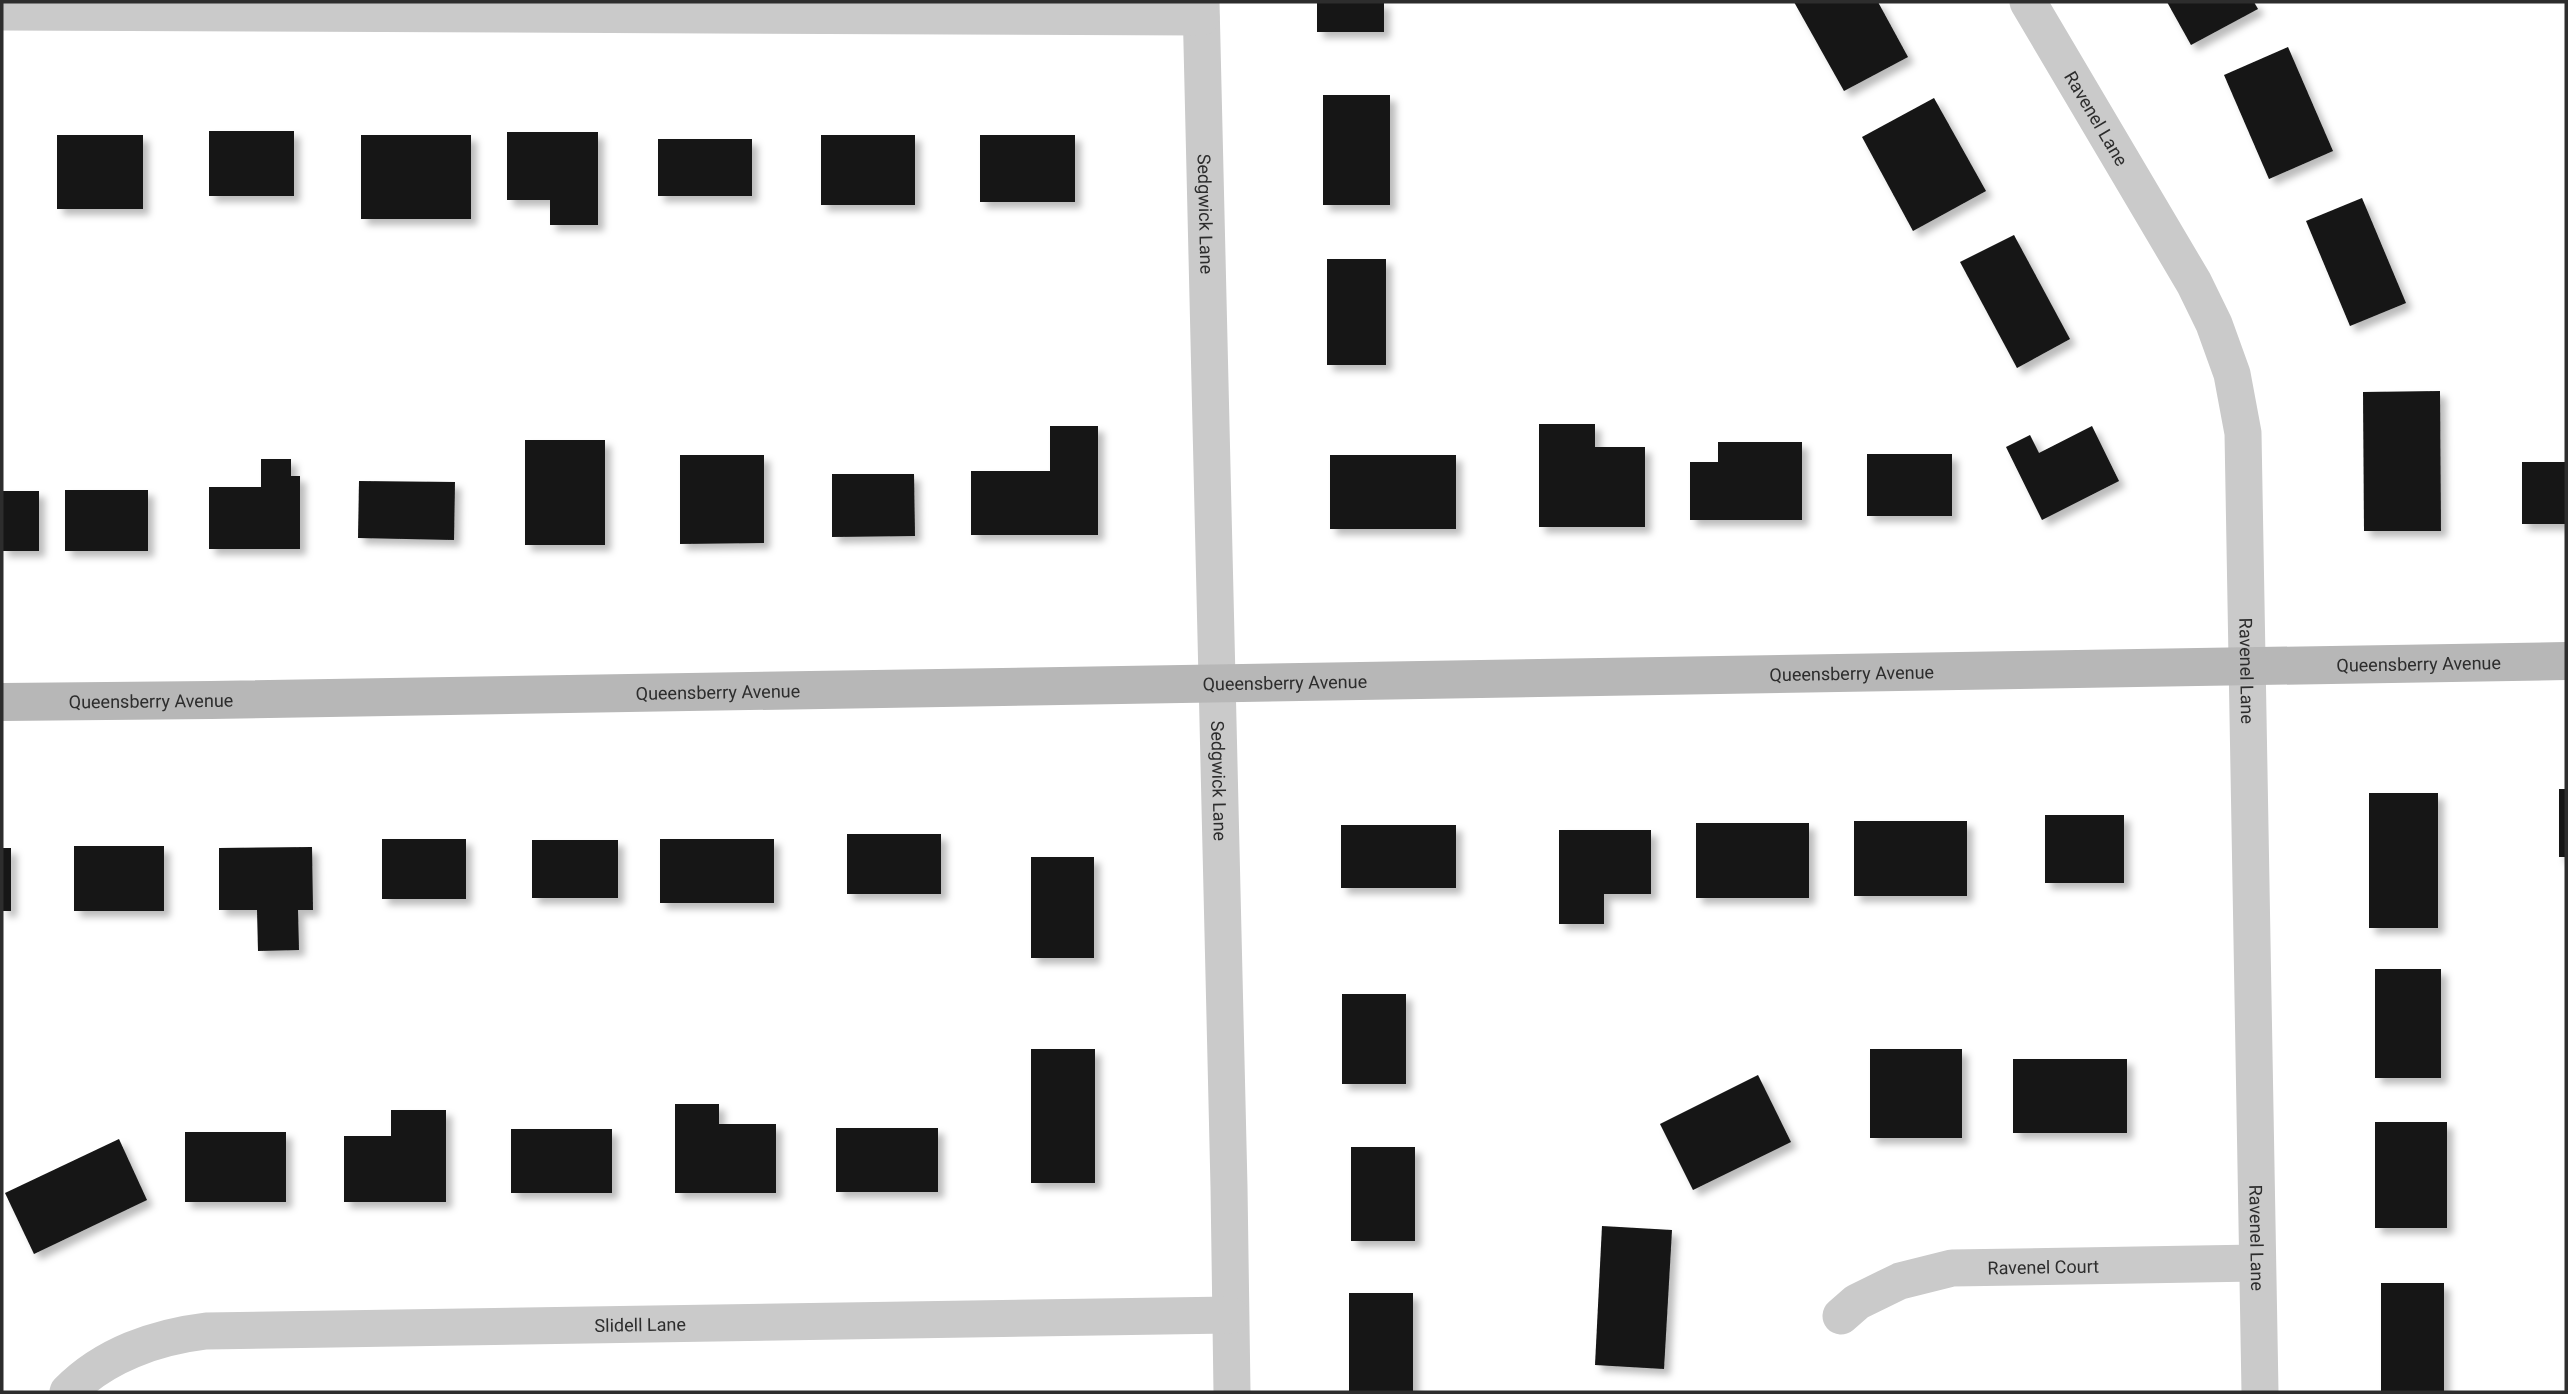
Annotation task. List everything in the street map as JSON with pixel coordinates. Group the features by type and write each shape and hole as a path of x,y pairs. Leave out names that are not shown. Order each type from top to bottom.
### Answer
{"street":[{"name":"Ravenel Lane","path":"2028,2 2194,283 2214,324 2232,374 2243,433 2260,1392"},
{"path":"2,12 1201,9"},
{"name":"Sedgwick Lane","path":"1201,9 1232,1392"},
{"name":"Queensberry Avenue","path":"2,702 2566,661"},
{"name":"Ravenel Court","path":"1841,1316 1857,1302 1900,1281 1952,1268 2257,1263"},
{"name":"Slidell Lane","path":"68,1392 101,1365 139,1346 177,1334 206,1331 1230,1315"}],"building":[{"path":"1317,2 1384,2 1384,32 1317,32"},
{"path":"1794,2 1878,2 1908,57 1844,91"},
{"path":"2167,2 2254,2 2258,9 2191,45"},
{"path":"2288,47 2333,151 2269,179 2224,75"},
{"path":"1323,95 1390,95 1390,205 1323,205"},
{"path":"1934,98 1986,191 1913,231 1862,137"},
{"path":"209,131 294,131 294,196 209,196"},
{"path":"507,132 598,132 598,225 550,225 550,200 507,200"},
{"path":"57,135 143,135 143,209 57,209"},
{"path":"361,135 471,135 471,219 361,219"},
{"path":"821,135 915,135 915,205 821,205"},
{"path":"980,135 1075,135 1075,202 980,202"},
{"path":"658,139 752,139 752,196 658,196"},
{"path":"2362,198 2406,303 2350,326 2306,221"},
{"path":"2014,235 2070,339 2017,368 1960,262"},
{"path":"1327,259 1386,259 1386,365 1327,365"},
{"path":"2440,391 2441,531 2364,531 2363,392"},
{"path":"1539,424 1595,424 1595,447 1645,447 1645,527 1539,527"},
{"path":"1050,426 1098,426 1098,535 971,535 971,471 1050,471"},
{"path":"2092,426 2119,481 2042,520 2006,447 2030,435 2039,453"},
{"path":"525,440 605,440 605,545 525,545"},
{"path":"1718,442 1802,442 1802,520 1690,520 1690,462 1718,462"},
{"path":"1867,454 1952,454 1952,516 1867,516"},
{"path":"680,455 764,455 764,543 680,544"},
{"path":"1330,455 1456,455 1456,529 1330,529"},
{"path":"261,459 291,459 291,476 300,476 300,549 209,549 209,487 261,487"},
{"path":"2522,462 2566,462 2566,524 2522,524"},
{"path":"832,474 914,474 915,536 832,537"},
{"path":"359,481 455,482 454,540 358,538"},
{"path":"65,490 148,490 148,551 65,551"},
{"path":"2,491 39,491 39,551 2,551"},
{"path":"2559,789 2566,789 2566,857 2559,857"},
{"path":"2369,793 2438,793 2438,928 2369,928"},
{"path":"2045,815 2124,815 2124,883 2045,883"},
{"path":"1854,821 1967,821 1967,896 1854,896"},
{"path":"1696,823 1809,823 1809,898 1696,898"},
{"path":"1341,825 1456,825 1456,888 1341,888"},
{"path":"1559,830 1651,830 1651,894 1604,894 1604,924 1559,924"},
{"path":"847,834 941,834 941,894 847,894"},
{"path":"382,839 466,839 466,899 382,899"},
{"path":"660,839 774,839 774,903 660,903"},
{"path":"532,840 618,840 618,898 532,898"},
{"path":"74,846 164,846 164,911 74,911"},
{"path":"312,847 313,910 298,910 299,950 258,951 257,910 219,910 219,848"},
{"path":"2,848 11,848 11,911 2,911"},
{"path":"1031,857 1094,857 1094,958 1031,958"},
{"path":"2375,969 2441,969 2441,1078 2375,1078"},
{"path":"1342,994 1406,994 1406,1084 1342,1084"},
{"path":"1031,1049 1095,1049 1095,1183 1031,1183"},
{"path":"1870,1049 1962,1049 1962,1138 1870,1138"},
{"path":"2013,1059 2127,1059 2127,1133 2013,1133"},
{"path":"1758,1075 1791,1142 1693,1190 1660,1124"},
{"path":"675,1104 719,1104 719,1124 776,1124 776,1193 675,1193"},
{"path":"391,1110 446,1110 446,1202 344,1202 344,1136 391,1136"},
{"path":"2375,1122 2447,1122 2447,1228 2375,1228"},
{"path":"836,1128 938,1128 938,1192 836,1192"},
{"path":"511,1129 612,1129 612,1193 511,1193"},
{"path":"185,1132 286,1132 286,1202 185,1202"},
{"path":"119,1139 147,1200 34,1254 5,1193"},
{"path":"1351,1147 1415,1147 1415,1241 1351,1241"},
{"path":"1602,1226 1672,1230 1664,1369 1595,1365"},
{"path":"2381,1283 2444,1283 2444,1392 2381,1392"},
{"path":"1349,1293 1413,1293 1413,1392 1349,1392"}]}
